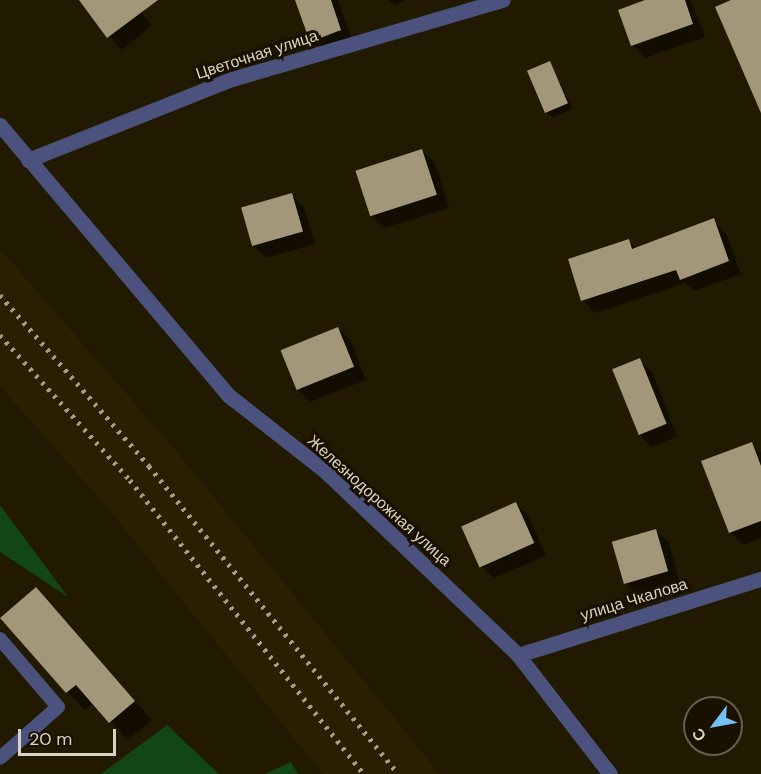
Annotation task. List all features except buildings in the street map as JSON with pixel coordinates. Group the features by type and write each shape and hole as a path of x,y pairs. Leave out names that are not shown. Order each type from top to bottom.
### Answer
{"street":[{"name":"Цветочная улица","path":"28,160 232,79 503,0"},
{"name":"Железнодорожная улица","path":"0,125 228,395 325,471 518,655 610,774"},
{"name":"улица Чкалова","path":"518,655 761,579"}],"lane":[{"path":"0,639 58,707 0,758"}],"shaded area":[{"path":"0,249 172,446 440,774 323,774 100,499 0,386"}],"green space":[{"path":"0,505 68,597 0,552"},
{"path":"167,725 219,774 101,774"},
{"path":"291,762 298,774 265,774"}],"railway":[{"path":"0,295 149,466 398,774"},
{"path":"0,335 130,480 364,774"}]}
